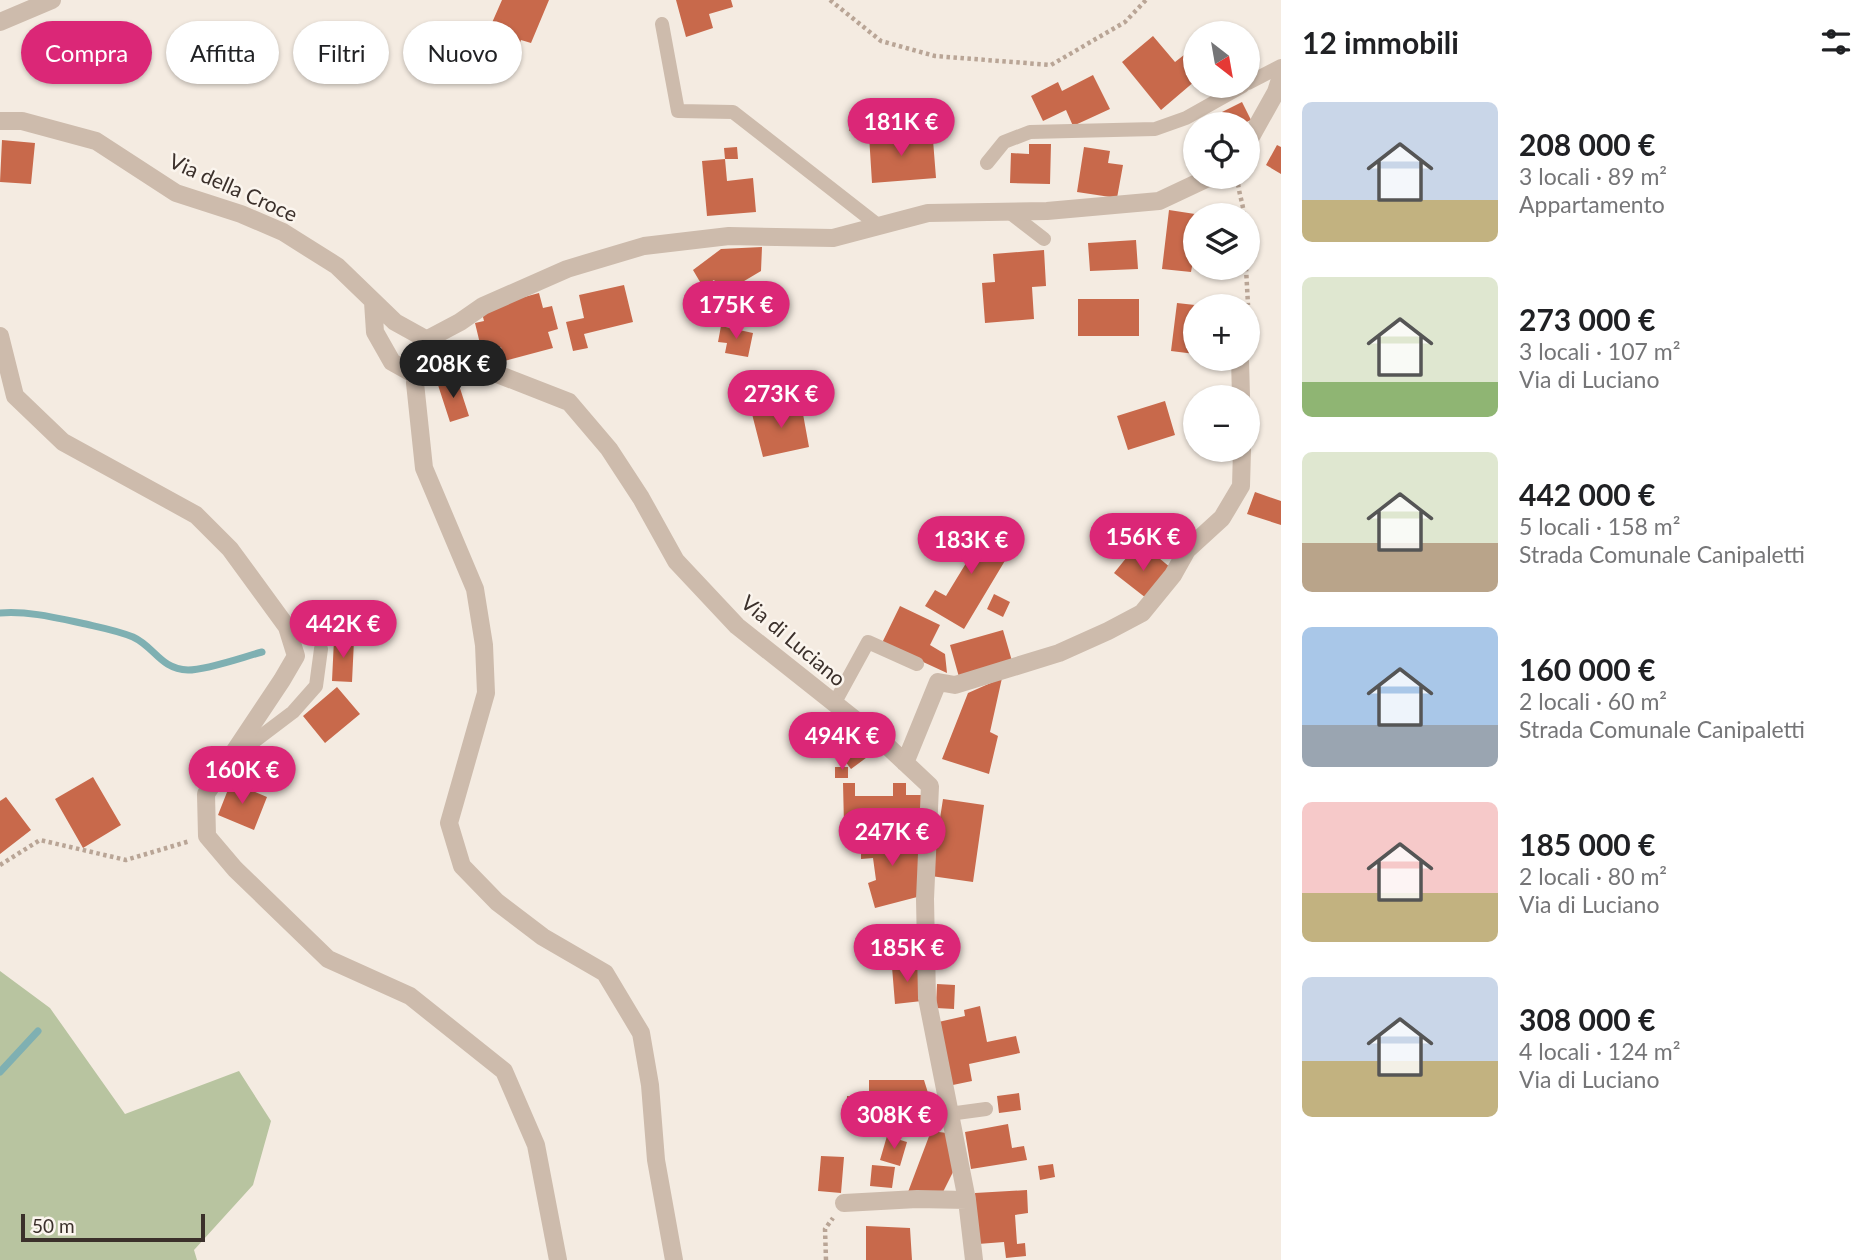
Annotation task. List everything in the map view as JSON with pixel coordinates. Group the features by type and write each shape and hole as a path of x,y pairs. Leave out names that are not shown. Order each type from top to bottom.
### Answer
{"street":[{"path":"0,22 52,0"},
{"path":"1260,121 1276,92 1281,76"},
{"name":"Via della Croce","path":"0,121 22,121 96,141 176,192 242,214 283,232 337,266 395,322 426,340"},
{"path":"674,1260 656,1160 650,1085 641,1033 605,973 543,937 497,902 462,866 449,822 486,693 484,645 475,589 424,468 415,383 426,340 483,306 567,270 644,246 729,236 833,238 928,213 1047,211 1159,201 1184,189"},
{"path":"373,302 375,332 392,362 417,376"},
{"path":"0,337 15,396 63,442 196,515 230,550 288,627 296,656 232,758 206,794 207,836 235,869 328,959 410,996 505,1071 536,1145 558,1260"},
{"name":"Via di Luciano","path":"426,340 469,363 569,402 609,449 677,561 737,626 882,741 930,786 925,899 927,998 967,1200 974,1260"},
{"path":"905,762 938,682 955,685 1059,653 1142,613 1173,575 1187,550 1222,518 1241,486 1242,462"},
{"path":"844,1203 917,1199 967,1200"}],"lane":[{"path":"662,23 678,111 733,111 879,226"},
{"path":"1260,77 1281,66"},
{"path":"988,163 1004,142 1030,132 1155,129 1186,118 1222,98"},
{"path":"1009,212 1044,239"},
{"path":"834,704 868,642 917,664"},
{"path":"232,758 293,712 316,686 321,649"},
{"path":"949,1114 986,1110"}],"path":[{"path":"830,0 881,41 935,56 1051,65 1125,22 1146,0"},
{"path":"0,865 40,840 126,860 207,836"},
{"path":"826,1260 825,1230 844,1203"}],"green space":[{"path":"0,971 50,1008 125,1114 239,1071 271,1121 253,1185 194,1250 197,1260 0,1260"}],"building":[{"path":"502,0 549,0 531,43 522,40 522,21 493,21"},
{"path":"676,0 731,0 733,7 709,14 713,28 686,37"},
{"path":"1153,36 1175,62 1183,56 1183,91 1161,110 1122,62"},
{"path":"1093,75 1110,109 1073,126 1066,110 1043,121 1031,96 1058,82 1062,91"},
{"path":"1242,102 1247,112 1222,112"},
{"path":"851,116 865,118 863,133 849,131"},
{"path":"917,132 918,141 933,140 936,178 872,183 869,135"},
{"path":"2,140 35,143 31,184 0,182"},
{"path":"1029,144 1051,144 1050,184 1010,183 1011,153 1029,154"},
{"path":"1277,145 1281,147 1281,174 1266,165"},
{"path":"737,147 738,159 725,159 724,148"},
{"path":"1084,147 1110,151 1108,163 1123,165 1117,198 1077,192"},
{"path":"725,159 727,181 753,178 756,212 707,216 702,161"},
{"path":"1169,210 1183,212 1183,271 1162,269"},
{"path":"1136,240 1138,269 1090,271 1088,243"},
{"path":"762,247 761,271 724,293 714,280 703,287 693,270 721,249"},
{"path":"1044,250 1046,286 1032,287 1034,319 985,323 982,283 995,282 993,254"},
{"path":"624,285 633,322 584,334 588,348 573,351 566,322 584,318 579,295"},
{"path":"539,293 543,308 552,306 558,329 548,332 553,348 504,361 501,347 482,352 475,323 484,321 481,309"},
{"path":"1078,299 1139,299 1139,336 1078,336"},
{"path":"1177,303 1183,304 1183,352 1171,351"},
{"path":"721,326 753,333 748,357 725,353 727,343 718,342"},
{"path":"457,379 469,416 450,422 438,385"},
{"path":"1165,401 1175,435 1128,450 1117,416"},
{"path":"801,403 809,447 763,457 752,414"},
{"path":"1255,492 1281,501 1281,525 1247,514"},
{"path":"965,521 1012,549 964,629 925,606 935,590 946,596 971,555 952,543"},
{"path":"1131,552 1145,563 1153,553 1171,568 1146,598 1114,573"},
{"path":"994,594 1010,602 1003,617 987,609"},
{"path":"900,606 940,625 930,645 945,654 947,673 882,643"},
{"path":"1003,630 1012,661 959,677 950,645"},
{"path":"334,639 354,640 352,682 332,681"},
{"path":"1002,678 990,732 998,736 989,774 942,759 968,693"},
{"path":"337,687 360,714 325,743 303,716"},
{"path":"852,731 870,755 851,769 833,745"},
{"path":"835,767 848,767 848,778 835,778"},
{"path":"93,777 121,825 83,848 55,799"},
{"path":"231,782 267,797 254,830 218,815"},
{"path":"843,783 855,783 855,796 893,796 893,783 906,783 906,795 923,795 924,824 844,825"},
{"path":"6,797 31,830 0,854 0,801"},
{"path":"943,799 984,805 973,882 931,876"},
{"path":"894,828 898,849 922,850 921,896 875,908 868,883 876,880 873,858 861,859 861,832"},
{"path":"917,938 918,951 903,952 902,939"},
{"path":"936,954 947,954 947,967 937,967"},
{"path":"919,965 922,1001 895,1004 892,967"},
{"path":"937,984 955,985 954,1009 936,1008"},
{"path":"980,1006 987,1042 1016,1036 1020,1053 969,1064 972,1081 948,1086 934,1023 965,1016 964,1010"},
{"path":"869,1080 924,1080 938,1125 846,1116 847,1096 869,1097"},
{"path":"1019,1093 1021,1110 999,1113 997,1096"},
{"path":"1008,1124 1012,1148 1024,1146 1027,1160 971,1169 965,1132"},
{"path":"931,1131 947,1133 954,1170 943,1192 908,1192"},
{"path":"887,1136 907,1142 900,1166 880,1160"},
{"path":"821,1156 844,1157 841,1193 818,1191"},
{"path":"1053,1164 1055,1177 1040,1180 1038,1166"},
{"path":"872,1165 895,1167 892,1188 870,1186"},
{"path":"1027,1190 1028,1213 1015,1215 1017,1244 1025,1243 1026,1256 1006,1258 1004,1242 978,1244 975,1193"},
{"path":"866,1226 910,1228 912,1260 866,1260"}],"waterway":[{"path":"0,613 40,615 120,632 141,641 164,662 178,669 205,668 262,652"},
{"path":"0,1072 38,1031"}]}
